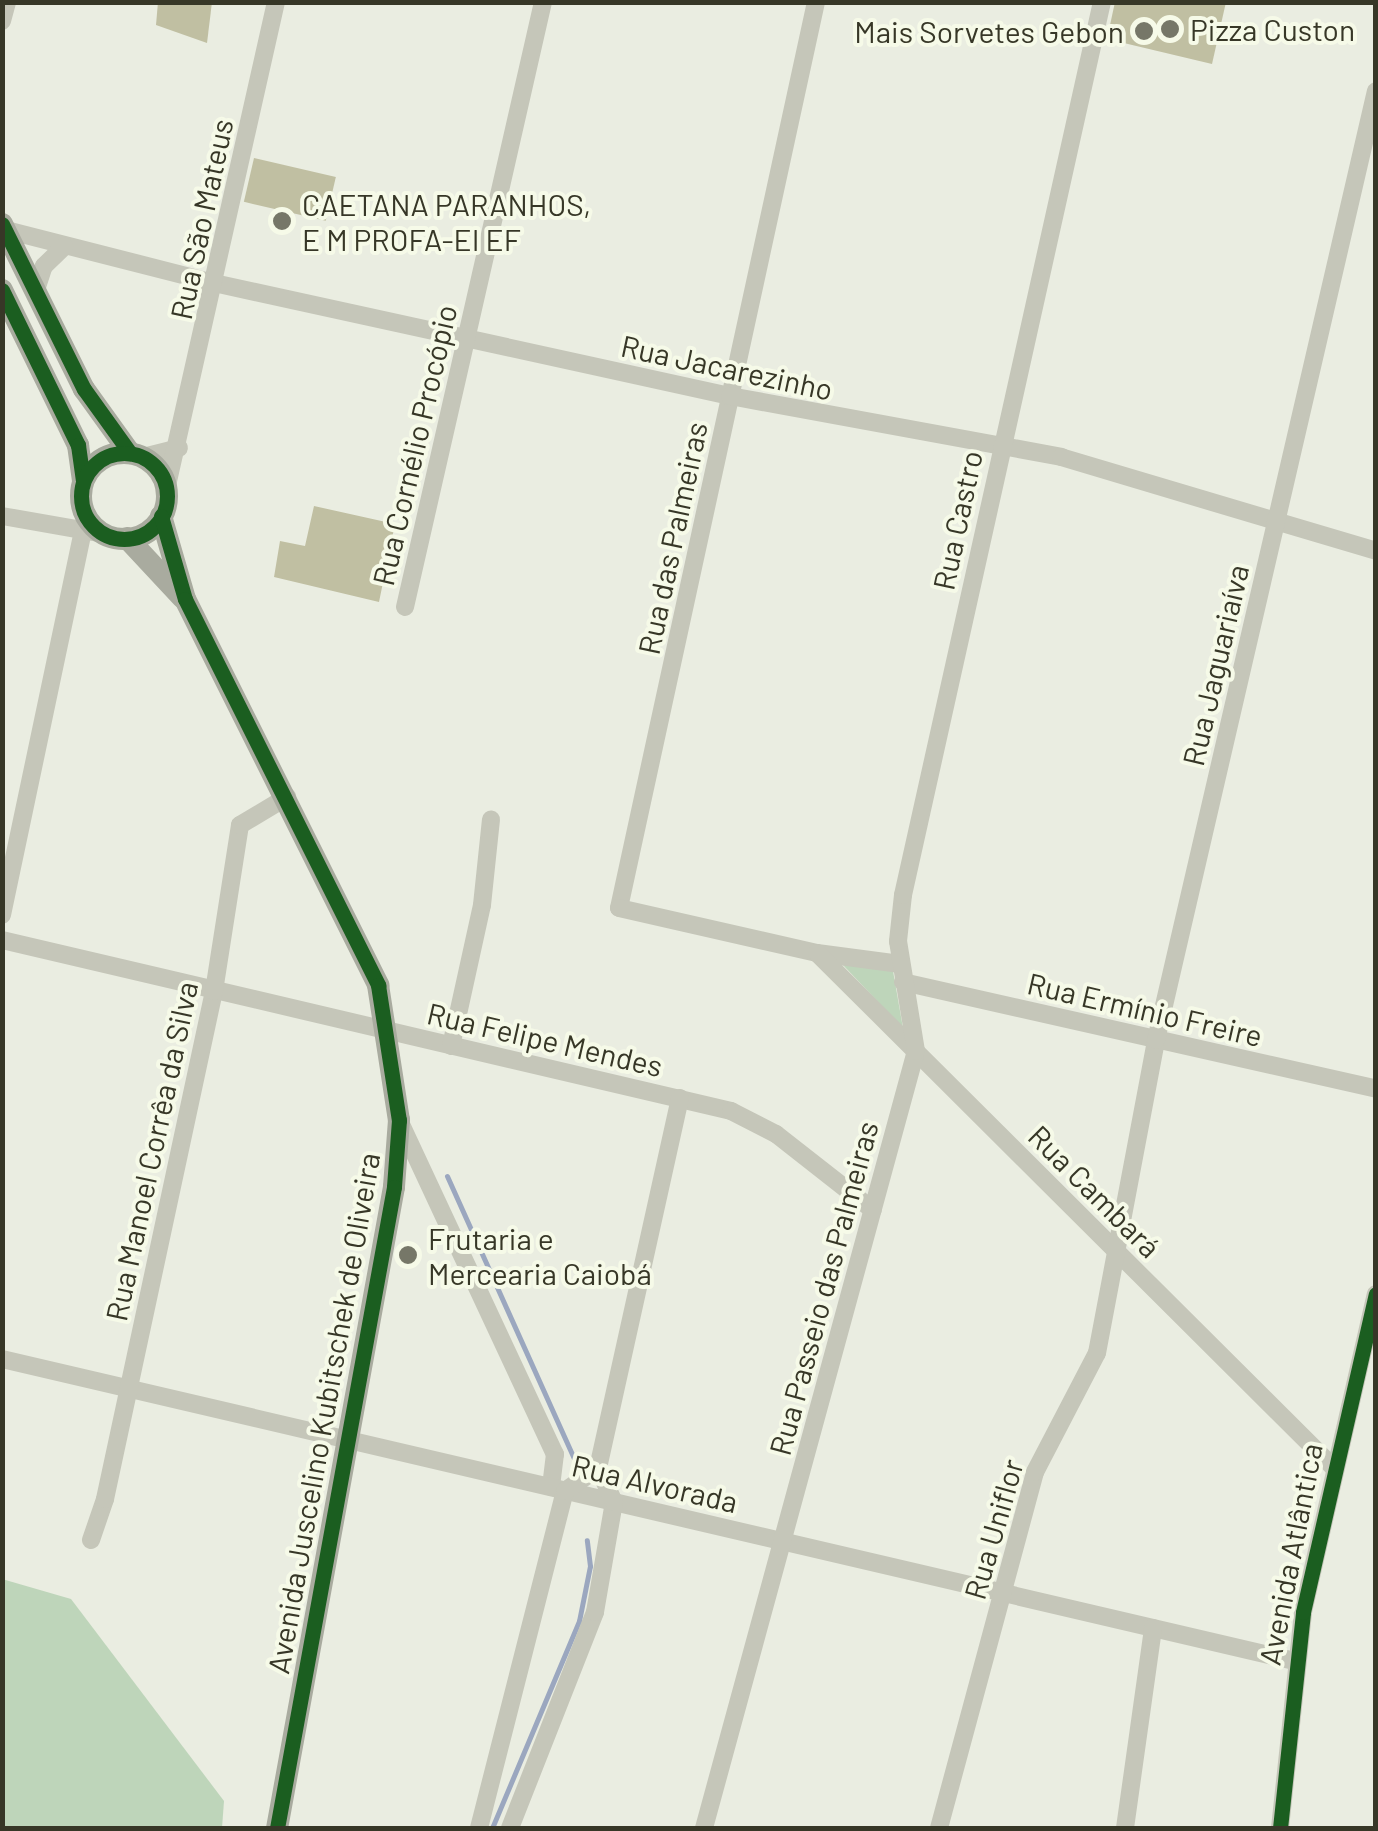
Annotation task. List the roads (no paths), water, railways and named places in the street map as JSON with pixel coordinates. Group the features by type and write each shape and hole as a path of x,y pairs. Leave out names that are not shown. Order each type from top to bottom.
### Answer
{"main road":[{"path":"2,290 78,445 83,480 100,528 162,516 166,490 84,389 4,227"},
{"path":"83,480 102,458 136,455"},
{"name":"Avenida Juscelino Kubitschek de Oliveira","path":"162,516 185,599 288,797 378,985 399,1120 394,1186 277,1828"},
{"name":"Avenida Juscelino Kubitschek de Oliveira","path":"100,528 185,599"}],"street":[{"path":"2,21 7,2"},
{"name":"Rua São Mateus","path":"166,490 179,448 276,2"},
{"name":"Rua Cornélio Procópio","path":"405,607 542,2"},
{"name":"Rua das Palmeiras","path":"620,908 816,2"},
{"name":"Rua Castro","path":"916,1051 902,973 902,895 1102,2"},
{"name":"Rua Jaguariaíva","path":"1118,1253 1156,1040 1376,92"},
{"name":"Rua Jacarezinho","path":"4,227 64,247 214,283 730,396 1000,450 1061,457 1376,551"},
{"path":"36,290 44,266 64,247"},
{"path":"136,455 179,448"},
{"path":"2,516 59,527 100,528"},
{"path":"2,915 81,560 100,528"},
{"path":"81,560 100,528"},
{"name":"Rua Manoel Corrêa da Silva","path":"90,1540 129,1389 214,991 240,826 288,797"},
{"path":"451,1046 482,905 491,819"},
{"name":"Rua Ermínio Freire","path":"620,908 902,973 1156,1040 1376,1089"},
{"name":"Rua Felipe Mendes","path":"2,940 680,1098 756,1121 872,1210"},
{"name":"Rua Cambará","path":"817,953 1334,1469"},
{"name":"Rua Passeio das Palmeiras","path":"704,1828 916,1051"},
{"path":"510,1828 588,1636 614,1502 598,1468 680,1098"},
{"path":"399,1120 556,1454 558,1489 479,1828"},
{"name":"Rua Uniflor","path":"938,1828 1034,1472 1097,1354 1118,1253"},
{"name":"Avenida Atlântica","path":"1280,1828 1294,1661 1376,1294"},
{"name":"Rua Alvorada","path":"2,1359 1294,1661"},
{"path":"558,1489 598,1468"},
{"path":"1125,1828 1153,1628"}],"waterway":[{"path":"447,1176 574,1458"},
{"path":"492,1828 579,1621 590,1566 587,1540"}],"place":[{"name":"Pizza Custon","path":"1170,29"},
{"name":"Mais Sorvetes Gebon","path":"1144,31"},
{"name":"CAETANA PARANHOS, E M PROFA-EI EF","path":"282,221"},
{"name":"Frutaria e Mercearia Caiobá","path":"408,1255"}]}
